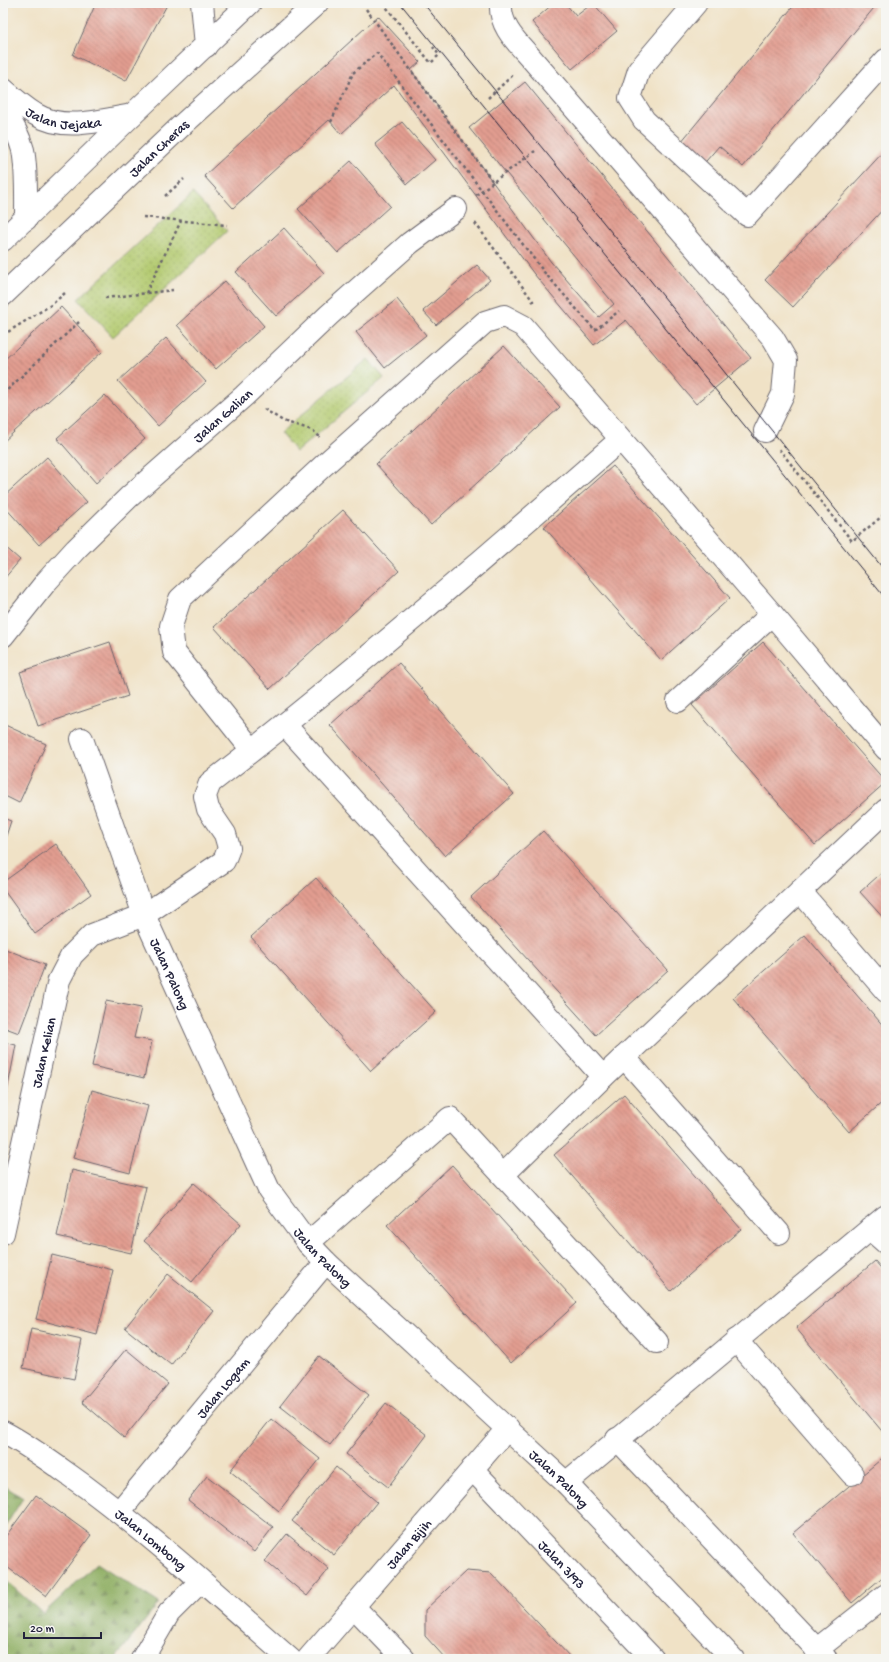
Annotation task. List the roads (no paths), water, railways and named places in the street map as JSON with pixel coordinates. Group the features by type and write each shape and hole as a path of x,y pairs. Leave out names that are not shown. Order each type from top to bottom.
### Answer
{"street":[{"path":"202,3 206,46"},
{"path":"3,240 250,3"},
{"name":"Jalan Cheras","path":"3,295 180,127 317,3"},
{"path":"502,3 500,11 504,25 773,338 786,360 783,394 765,431"},
{"path":"696,3 639,70 630,98 644,120 747,215 886,60"},
{"name":"Jalan Jejaka","path":"3,89 36,115 53,122 74,124 132,115"},
{"name":"Jalan Jejaka","path":"3,108 13,124 22,150 26,218"},
{"name":"Jalan Galian","path":"3,636 32,598 129,497 244,396 329,315 404,249 464,213"},
{"path":"252,750 174,652 171,626 180,599 339,452 485,322 504,316 523,326 772,614 886,749"},
{"name":"Jalan Kelian","path":"3,1234 59,980 72,954 92,935 144,915 224,861 229,848 225,834 208,810 205,796 210,783 285,725 445,592 620,440"},
{"path":"678,700 772,614"},
{"path":"285,725 603,1077"},
{"name":"Jalan Palong","path":"82,739 144,915 269,1190 308,1243 326,1262 566,1483 733,1659"},
{"path":"503,1175 603,1077 886,810"},
{"path":"800,891 886,991"},
{"path":"624,1057 779,1233"},
{"path":"308,1243 450,1118 657,1342"},
{"path":"566,1483 736,1340 881,1229"},
{"name":"Jalan Logam","path":"119,1512 326,1262"},
{"path":"736,1340 852,1474"},
{"name":"Jalan Bijih","path":"308,1659 508,1428"},
{"name":"Jalan Lombong","path":"3,1432 48,1459 119,1512 290,1659"},
{"path":"617,1439 821,1654 886,1595"},
{"name":"Jalan 3/93","path":"472,1469 652,1659"},
{"path":"142,1659 169,1613 201,1581"},
{"path":"354,1607 404,1659"}],"tram line":[{"path":"400,3 886,599"},
{"path":"423,3 617,239 886,572"}]}
